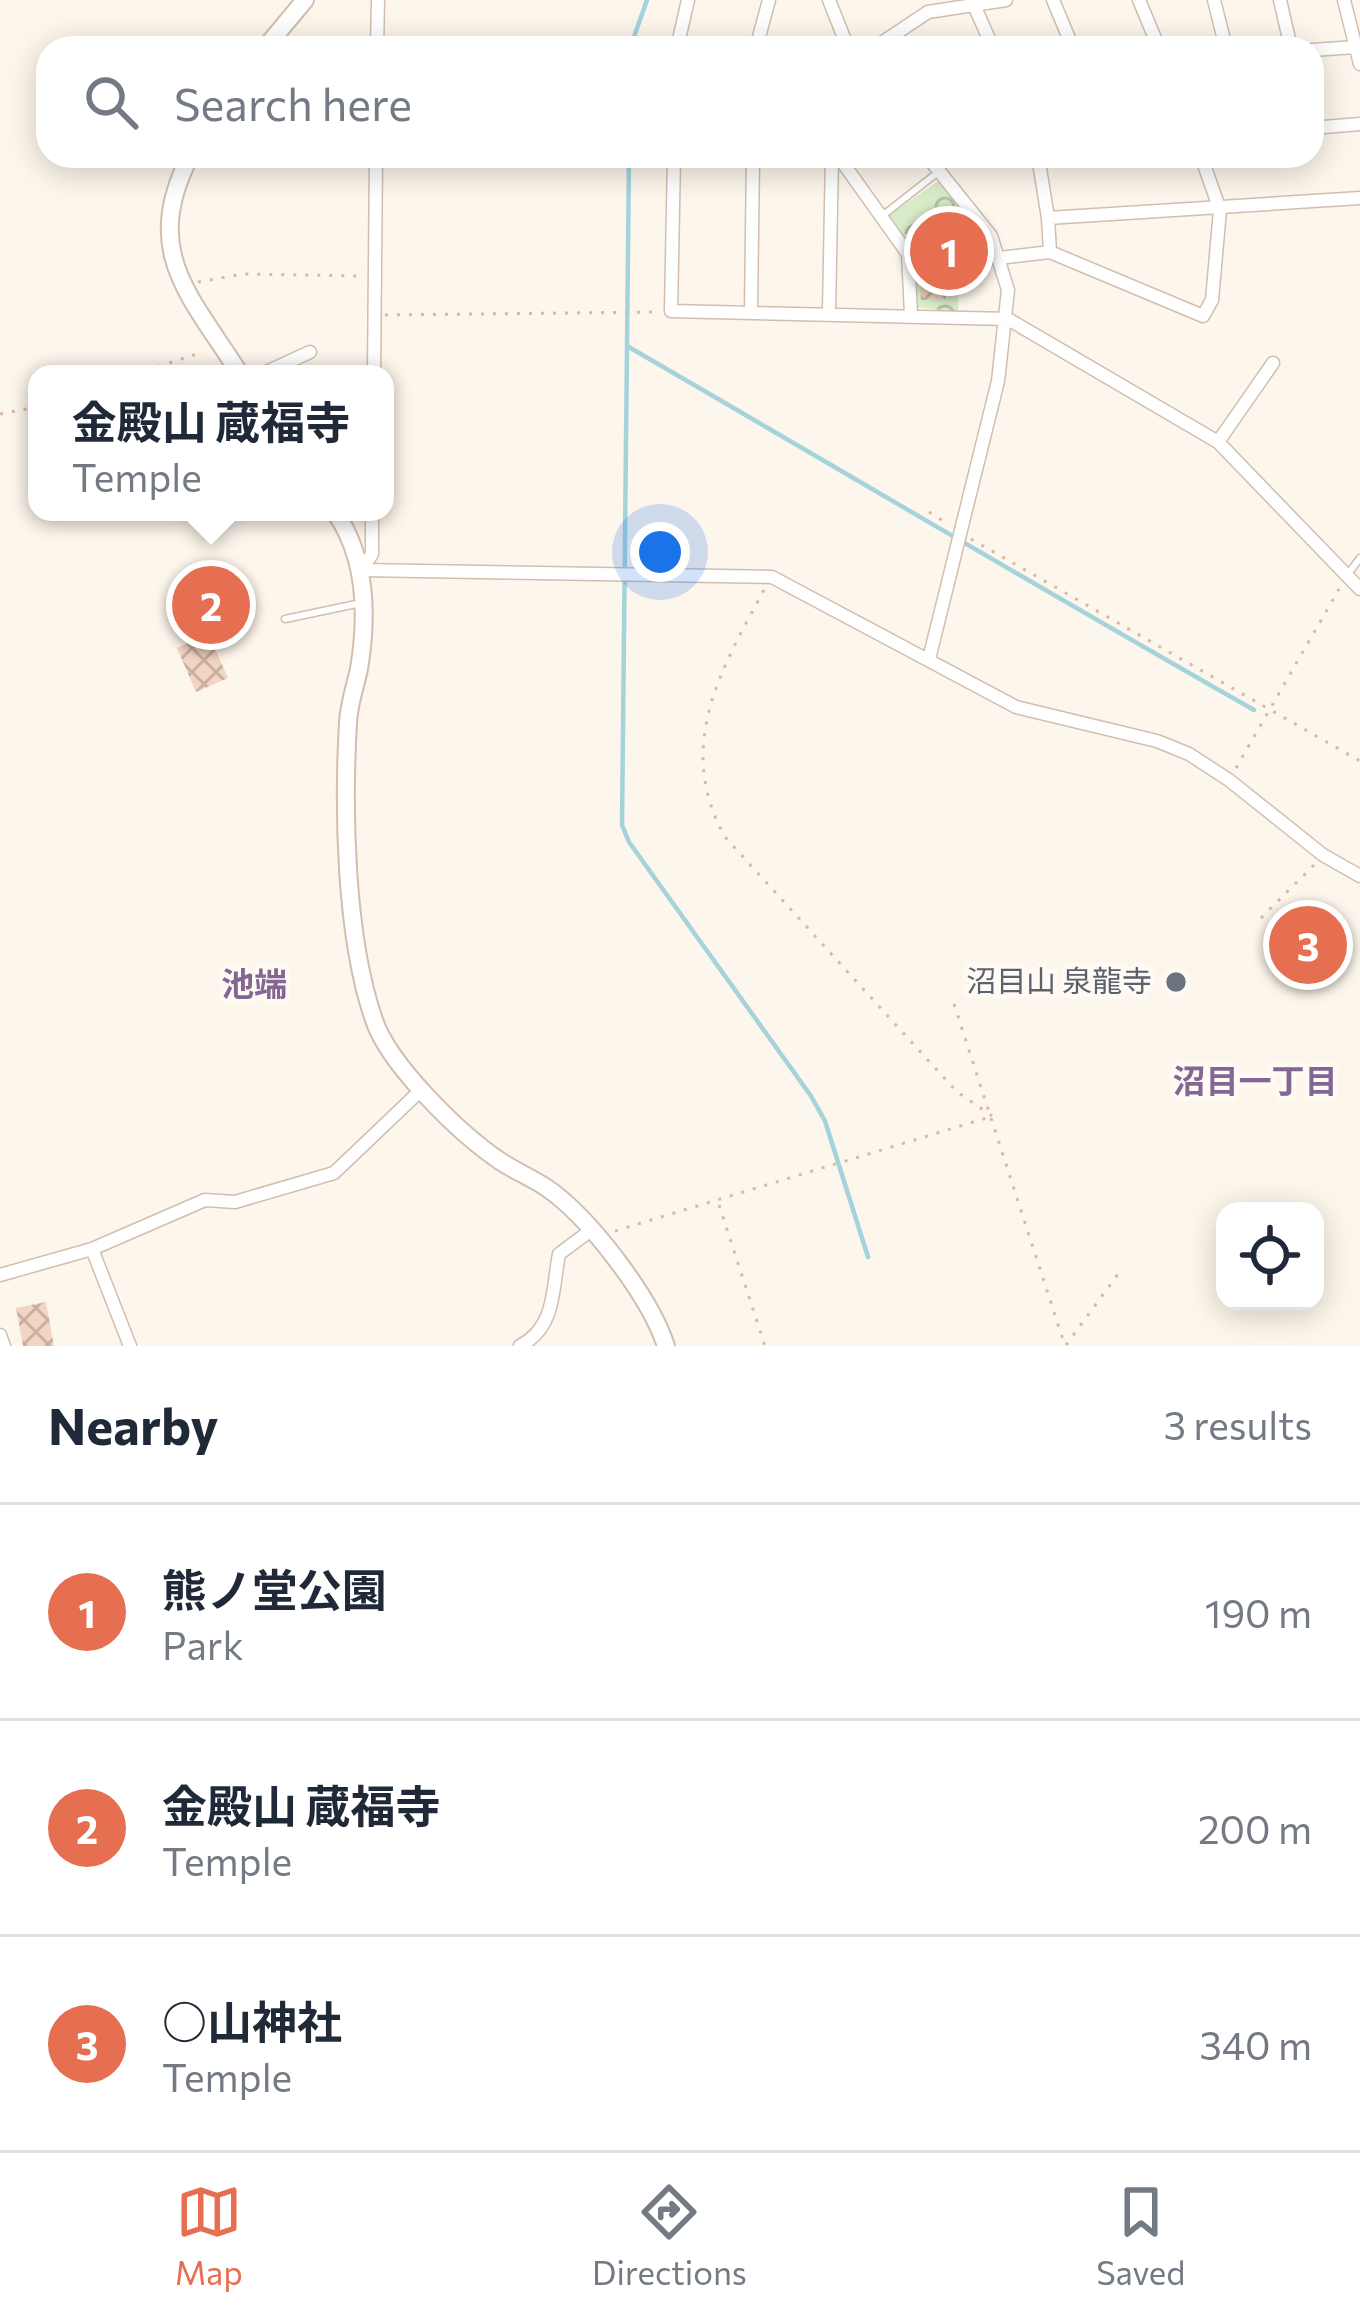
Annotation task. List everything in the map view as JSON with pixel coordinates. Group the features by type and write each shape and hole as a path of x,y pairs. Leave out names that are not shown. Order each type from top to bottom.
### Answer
{"street":[{"path":"377,36 378,0"},
{"path":"680,36 688,0"},
{"path":"759,36 769,0"},
{"path":"830,0 844,36"},
{"path":"889,36 927,6 1006,0"},
{"path":"1053,0 1068,36"},
{"path":"1139,0 1154,36"},
{"path":"1214,0 1223,36"},
{"path":"1280,0 1288,36"},
{"path":"1344,0 1360,64"},
{"path":"273,36 295,3"},
{"path":"974,5 987,36"},
{"path":"1324,49 1356,47"},
{"path":"1324,127 1360,124"},
{"path":"185,168 173,200 168,247 184,285 234,365"},
{"path":"374,365 376,168"},
{"path":"674,168 671,311 1008,319 1218,442 1360,589"},
{"path":"751,310 753,168"},
{"path":"830,312 835,168"},
{"path":"844,168 908,254 910,314"},
{"path":"929,659 963,535 1008,319 1008,290 991,236 937,168"},
{"path":"1040,168 1050,252"},
{"path":"1000,258 1050,252 1203,316 1212,300 1220,209 1206,168"},
{"path":"1048,218 1360,198"},
{"path":"282,365 310,352"},
{"path":"1218,442 1273,363"},
{"path":"342,521 361,570 364,602 348,722 353,910 374,1020 391,1053 421,1090 496,1159 548,1189 592,1234 638,1287 666,1346"},
{"path":"361,570 372,554 372,521"},
{"path":"361,570 772,577 1016,707 1157,741 1189,754 1323,855 1360,875"},
{"path":"0,1275 92,1250 205,1200 235,1202 334,1173 421,1090"},
{"path":"528,1344 541,1330 555,1297 559,1254 592,1234"},
{"path":"92,1250 130,1346"},
{"path":"0,1335 4,1346"}],"lane":[{"path":"882,216 940,171"},
{"path":"1347,576 1360,558"},
{"path":"285,619 364,602"}],"path":[{"path":"184,285 243,274 375,276"},
{"path":"374,315 671,311"},
{"path":"162,365 205,351"},
{"path":"929,512 1013,565 1360,761"},
{"path":"1229,780 1347,576"},
{"path":"772,577 706,714 700,749 712,812 725,837 904,1036 956,1091 992,1116"},
{"path":"1262,918 1323,855"},
{"path":"954,1004 1065,1346"},
{"path":"592,1234 718,1202 992,1116"},
{"path":"718,1202 765,1346"},
{"path":"1065,1346 1121,1270"}],"green space":[{"path":"940,180 978,232 992,267 958,267 958,312 915,307 913,257 889,221 889,215"}],"building":[{"path":"943,256 946,299 921,300 919,257"},
{"path":"214,578 229,612 204,623 228,678 196,692 177,648 188,643 171,605 199,593 196,586"},
{"path":"46,1302 54,1346 23,1346 16,1308"}],"waterway":[{"path":"634,36 647,0"},
{"path":"629,168 622,825 629,842 811,1096 825,1121 868,1257"},
{"path":"627,346 1254,710"}],"place":[{"name":"熊ノ堂公園","path":"949,251"},
{"name":"金殿山 蔵福寺","path":"211,605"},
{"name":"○山神社","path":"1308,945"},
{"name":"沼目山 泉龍寺","path":"1176,982"}],"district":[{"name":"池端","path":"254,984"},
{"name":"沼目一丁目","path":"1255,1081"}]}
